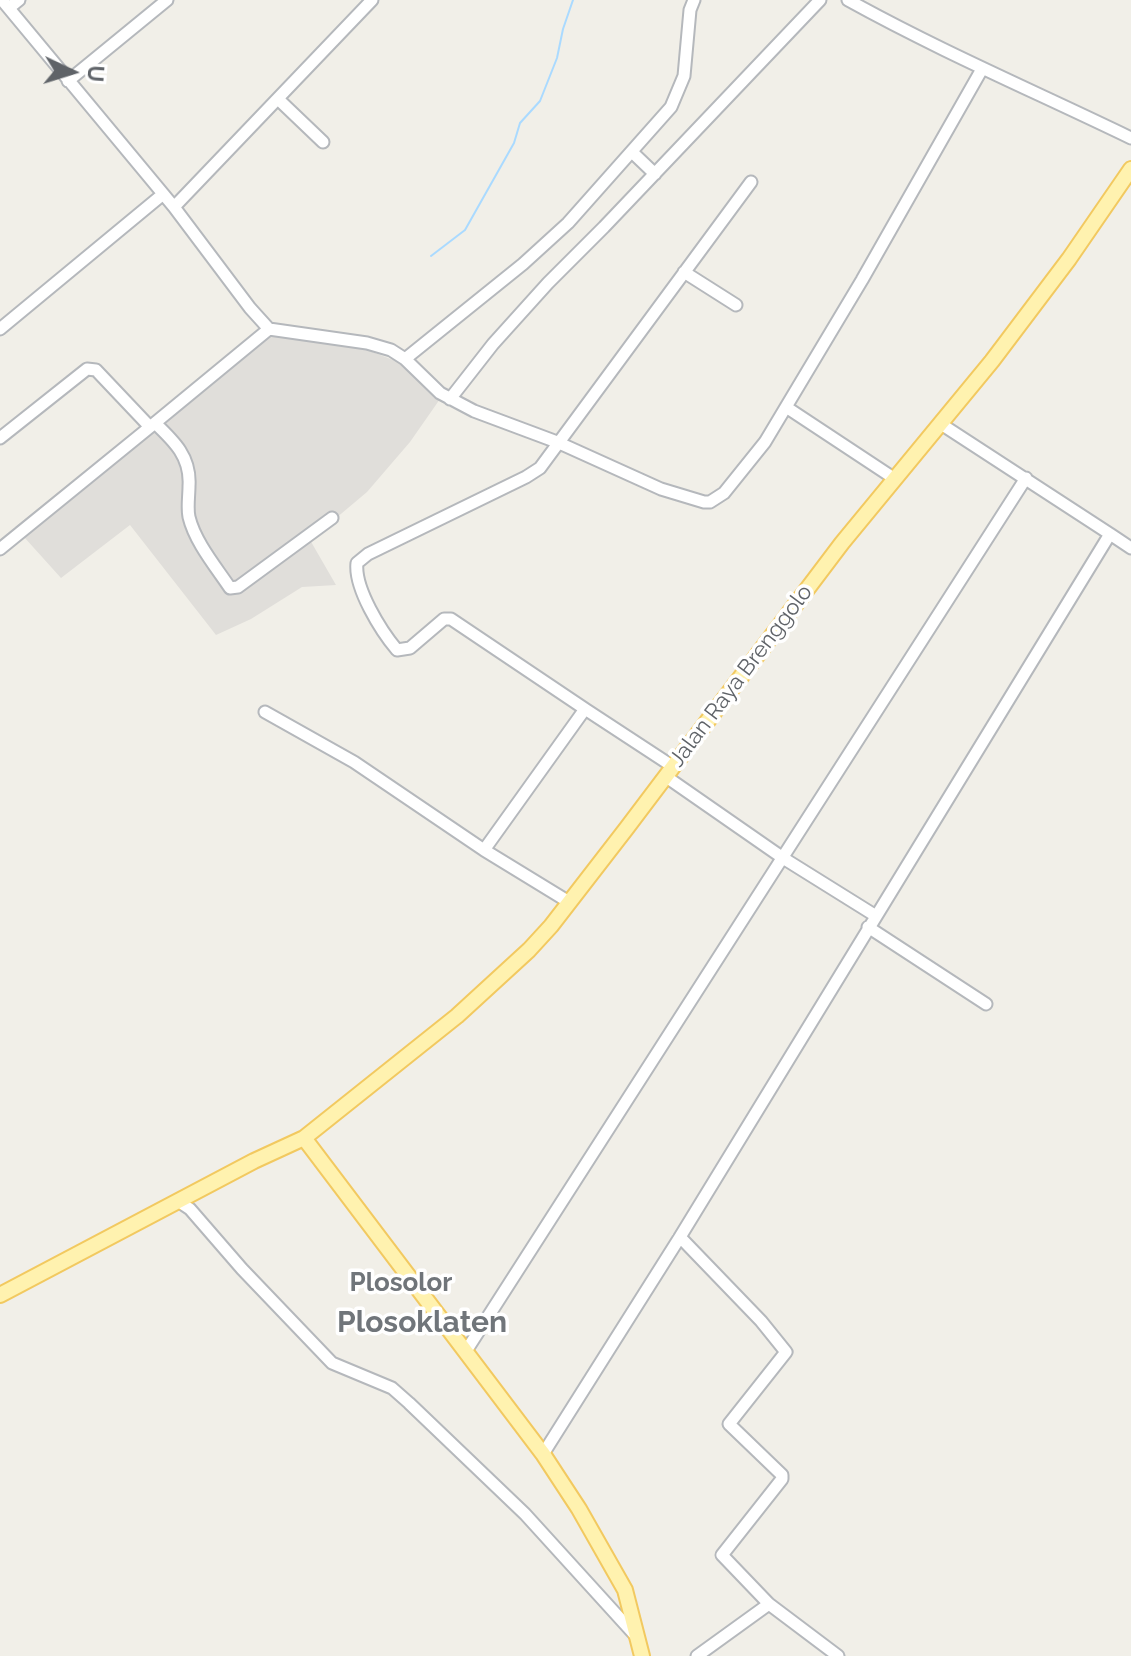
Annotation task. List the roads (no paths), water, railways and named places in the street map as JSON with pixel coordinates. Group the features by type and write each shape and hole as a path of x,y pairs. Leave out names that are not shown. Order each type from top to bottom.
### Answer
{"main road":[{"name":"Jalan Raya Brenggolo","path":"0,1295 304,1138 457,1016 529,950 569,902 809,586 941,424 1069,259 1131,169"},
{"path":"304,1138 543,1454 579,1509 625,1590 642,1656"}],"street":[{"path":"19,0 5,4 174,207 269,329 379,346 405,359 450,399 474,411 557,442 661,489 710,502 724,493 765,442 982,69"},
{"path":"68,81 167,0"},
{"path":"174,207 372,0"},
{"path":"405,359 523,264 568,223 671,107 684,76 690,10 694,0"},
{"path":"450,399 493,344 548,283 820,0"},
{"path":"848,0 982,69 1003,76 1131,138"},
{"path":"278,99 323,142"},
{"path":"632,152 655,174"},
{"path":"751,182 540,468 368,554 357,563 356,570 374,615 397,650 410,648 444,619 451,619 585,709 783,858 876,916"},
{"path":"0,329 162,195"},
{"path":"684,272 736,305"},
{"path":"0,549 269,329"},
{"path":"0,438 87,369 96,370 152,425 175,442 187,461 190,481 188,514 192,529 230,588 238,587 332,518"},
{"path":"786,407 895,479"},
{"path":"941,424 1131,548"},
{"path":"466,1351 1026,478"},
{"path":"543,1454 680,1237 1110,534"},
{"path":"484,850 585,709"},
{"path":"265,712 354,762 484,850 569,902"},
{"path":"868,927 986,1004"},
{"path":"178,1201 190,1209 242,1269 332,1363 392,1388 420,1413 525,1514 639,1639"},
{"path":"680,1237 761,1321 786,1352 729,1422 730,1427 783,1477 721,1553 769,1604 838,1656"},
{"path":"697,1656 769,1604"}],"waterway":[{"path":"431,256 465,230 514,143 520,123 540,101 557,58 573,0"}],"district":[{"name":"Plosolor","path":"401,1283"},
{"name":"Plosoklaten","path":"422,1323"}]}
